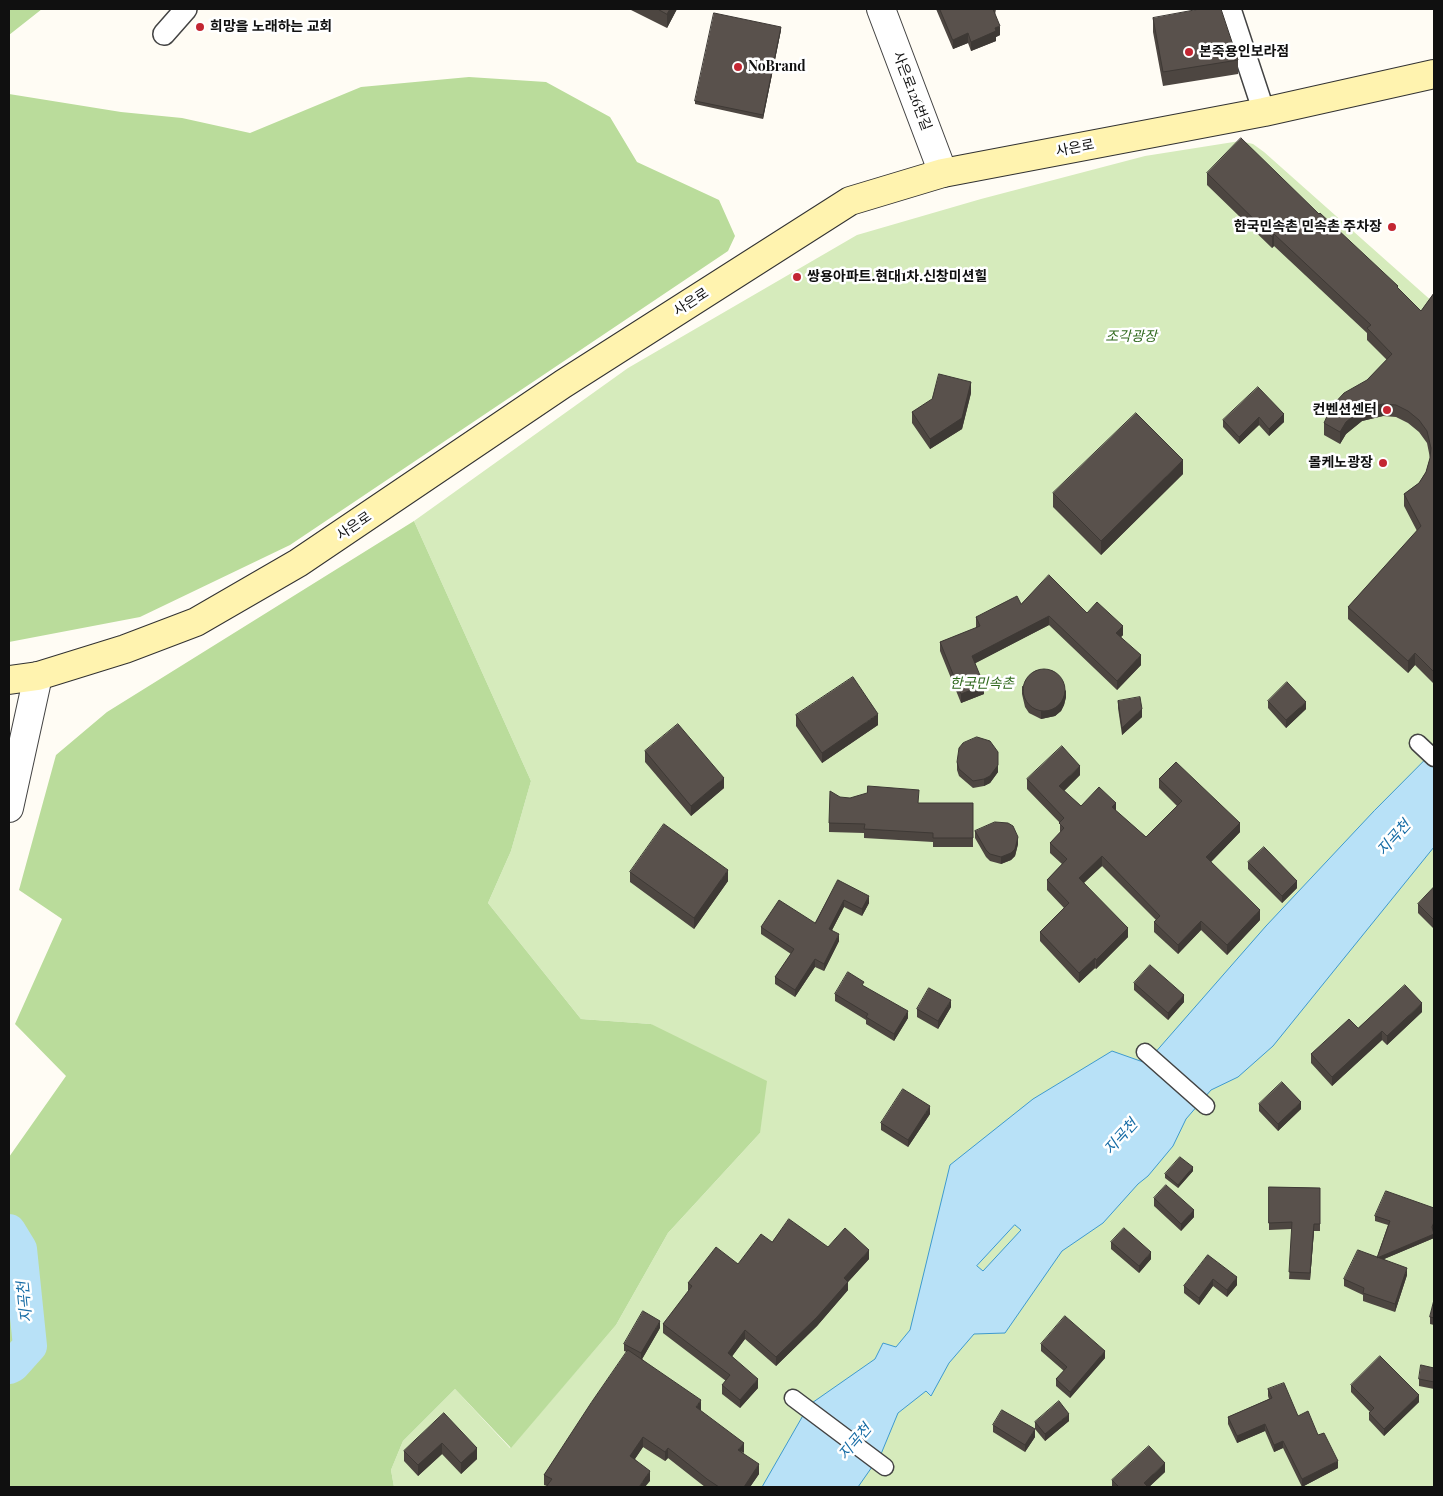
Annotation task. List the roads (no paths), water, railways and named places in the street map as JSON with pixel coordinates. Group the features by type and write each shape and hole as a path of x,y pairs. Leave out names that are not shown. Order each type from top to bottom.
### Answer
{"main road":[{"name":"사은로","path":"9,680 38,676 124,649 196,622 298,563 563,384 850,201 943,173 1264,112 1434,74"}],"street":[{"path":"164,34 186,9"},
{"name":"사은로126번길","path":"881,9 943,173"},
{"path":"1230,9 1264,112"},
{"path":"9,808 38,676"},
{"path":"1418,743 1434,758"},
{"path":"1145,1052 1206,1106"},
{"path":"793,1398 885,1467"}],"water":[{"path":"1434,751 1434,847 1273,1046 1238,1077 1211,1090 1186,1119 1173,1146 1148,1176 1138,1184 1103,1223 1062,1251 1005,1333 974,1334 949,1363 931,1396 926,1391 898,1413 881,1454 858,1487 762,1487 809,1405 875,1359 883,1343 896,1347 910,1330 950,1165 1033,1099 1112,1051 1146,1063 1266,926 1374,811","holes":["1015,1225 1021,1230 983,1271 977,1266"]}],"waterway":[{"name":"지곡천","path":"9,1231 20,1249 30,1346 9,1367"}],"place":[{"name":"희망을 노래하는 교회","path":"200,27"},
{"name":"본죽용인보라점","path":"1189,52"},
{"name":"NoBrand","path":"738,67"},
{"name":"한국민속촌 민속촌 주차장","path":"1392,227"},
{"name":"쌍용아파트.현대1차.신창미션힐","path":"797,277"},
{"name":"컨벤션센터","path":"1387,410"},
{"name":"볼케노광장","path":"1383,463"}],"park label":[{"name":"조각광장","path":"1131,337"},
{"name":"한국민속촌","path":"982,684"}]}
